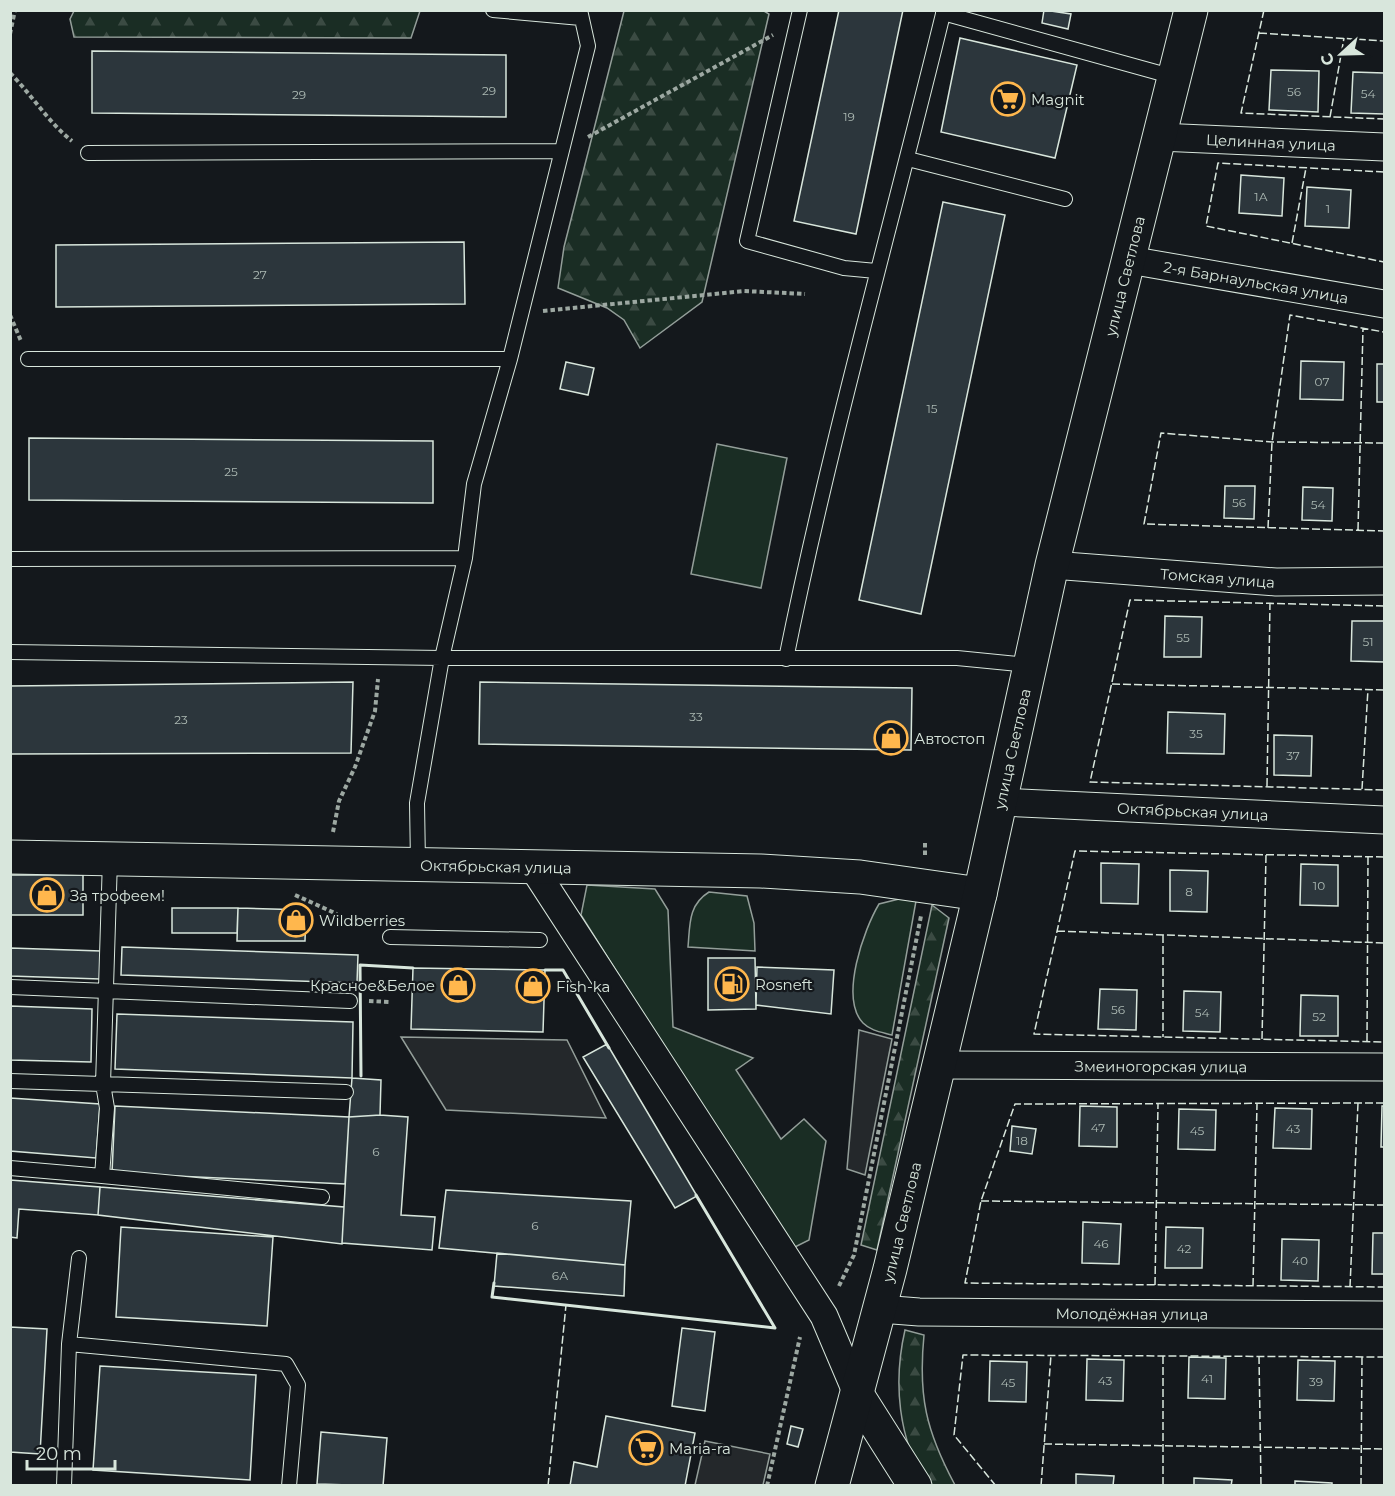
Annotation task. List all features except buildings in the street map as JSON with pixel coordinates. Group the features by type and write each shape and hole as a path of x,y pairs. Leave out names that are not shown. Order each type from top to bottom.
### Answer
{"main road":[{"name":"улица Светлова","path":"832,1485 880,1309 981,894 1052,565 1191,10"},
{"name":"Октябрьская улица","path":"10,856 761,871 923,884 981,894"},
{"path":"858,1396 915,1485"}],"street":[{"name":"Целинная улица","path":"1159,137 1384,147"},
{"name":"2-я Барнаульская улица","path":"1129,260 1384,304"},
{"name":"Томская улица","path":"1052,565 1276,582 1384,581"},
{"name":"Октябрьская улица","path":"1001,802 1384,820"},
{"path":"532,867 824,1316 858,1396"},
{"name":"Змеиногорская улица","path":"939,1065 1384,1066"},
{"name":"Молодёжная улица","path":"880,1309 931,1312 1384,1315"}],"lane":[{"path":"418,863 417,804 442,658 465,558 474,484 522,314 588,46 581,14 493,10"},
{"path":"786,659 876,271 908,159 943,12 1174,77"},
{"path":"799,16 747,240 844,268 876,271"},
{"path":"88,153 561,151"},
{"path":"908,159 1065,199"},
{"path":"28,359 510,359"},
{"path":"10,559 465,558"},
{"path":"10,652 442,658 957,658 1029,665"},
{"path":"102,1176 107,1108 103,1084 110,857"},
{"path":"390,937 540,940"},
{"path":"10,987 350,1001"},
{"path":"10,1081 346,1092"},
{"path":"10,1168 322,1197"},
{"path":"64,1485 69,1344 79,1258"},
{"path":"69,1344 286,1364 298,1385 289,1485"}],"path":[{"path":"10,34 15,10"},
{"path":"561,151 799,16"},
{"path":"10,73 34,97 53,126 88,153"},
{"path":"522,314 744,291 805,294"},
{"path":"327,861 339,801 355,767 375,711 380,657"},
{"path":"854,1255 920,928 925,840"},
{"path":"286,892 337,914"},
{"path":"767,1485 786,1400"}],"green space":[{"path":"420,10 411,38 74,37 70,19 74,11"},
{"path":"624,11 764,11 769,14 702,302 640,348 624,320 607,308 558,288 564,247"},
{"path":"717,444 787,458 761,588 691,574"},
{"path":"587,885 655,889 668,910 673,1027 753,1058 736,1070 781,1139 804,1119 826,1141 809,1240 791,1249 581,915"},
{"path":"709,892 747,896 754,923 755,951 688,947 691,916 697,903"},
{"path":"903,898 916,901 892,1035 873,1030 863,1023 856,1012 853,997 854,981 861,946 879,904"},
{"path":"932,905 949,918 877,1250 861,1245"},
{"path":"905,1330 924,1335 922,1377 926,1413 937,1447 955,1485 927,1485 910,1449 904,1429 899,1390 901,1350"}],"shaded area":[{"path":"859,1030 892,1039 865,1175 847,1169"},
{"path":"401,1037 567,1040 606,1118 446,1110"},
{"path":"705,1441 770,1454 763,1485 695,1485"}],"fence":[{"path":"1264,10 1241,113 1384,119"},
{"path":"1259,33 1384,41"},
{"path":"1330,117 1344,38"},
{"path":"1384,172 1218,163 1206,226 1384,262"},
{"path":"1292,243 1306,168"},
{"path":"1268,528 1272,442 1290,315 1384,332"},
{"path":"1358,530 1363,328"},
{"path":"1384,443 1272,442 1161,433 1144,524 1384,531"},
{"path":"1384,606 1130,600 1090,782 1384,790"},
{"path":"1267,786 1270,603"},
{"path":"1112,684 1384,690"},
{"path":"1362,789 1368,689"},
{"path":"1384,857 1075,851 1034,1034 1384,1042"},
{"path":"1262,1039 1266,855"},
{"path":"1367,1041 1368,857"},
{"path":"1057,931 1384,943"},
{"path":"1163,935 1163,1037"},
{"path":"1350,1287 1358,1103"},
{"path":"1384,1103 1015,1104 981,1201 965,1283 1384,1287"},
{"path":"1155,1285 1158,1104"},
{"path":"1253,1286 1257,1104"},
{"path":"981,1201 1384,1205"},
{"path":"548,1486 566,1305"},
{"path":"996,1486 954,1435 963,1355 1384,1357"},
{"path":"1041,1486 1051,1355"},
{"path":"1163,1356 1163,1486"},
{"path":"1259,1356 1261,1486"},
{"path":"1361,1486 1362,1357"},
{"path":"1044,1444 1384,1449"}],"wall":[{"path":"361,1076 360,965 413,968"},
{"path":"545,970 563,970 609,1048"},
{"path":"494,1283 492,1297 775,1328 696,1195"}],"place":[{"name":"Magnit","path":"1008,99"},
{"name":"Автостоп","path":"891,738"},
{"name":"За трофеем!","path":"47,895"},
{"name":"Wildberries","path":"296,920"},
{"name":"Rosneft","path":"732,984"},
{"name":"Красное&Белое","path":"458,985"},
{"name":"Fish-ka","path":"533,986"},
{"name":"Maria-ra","path":"646,1448"}]}
